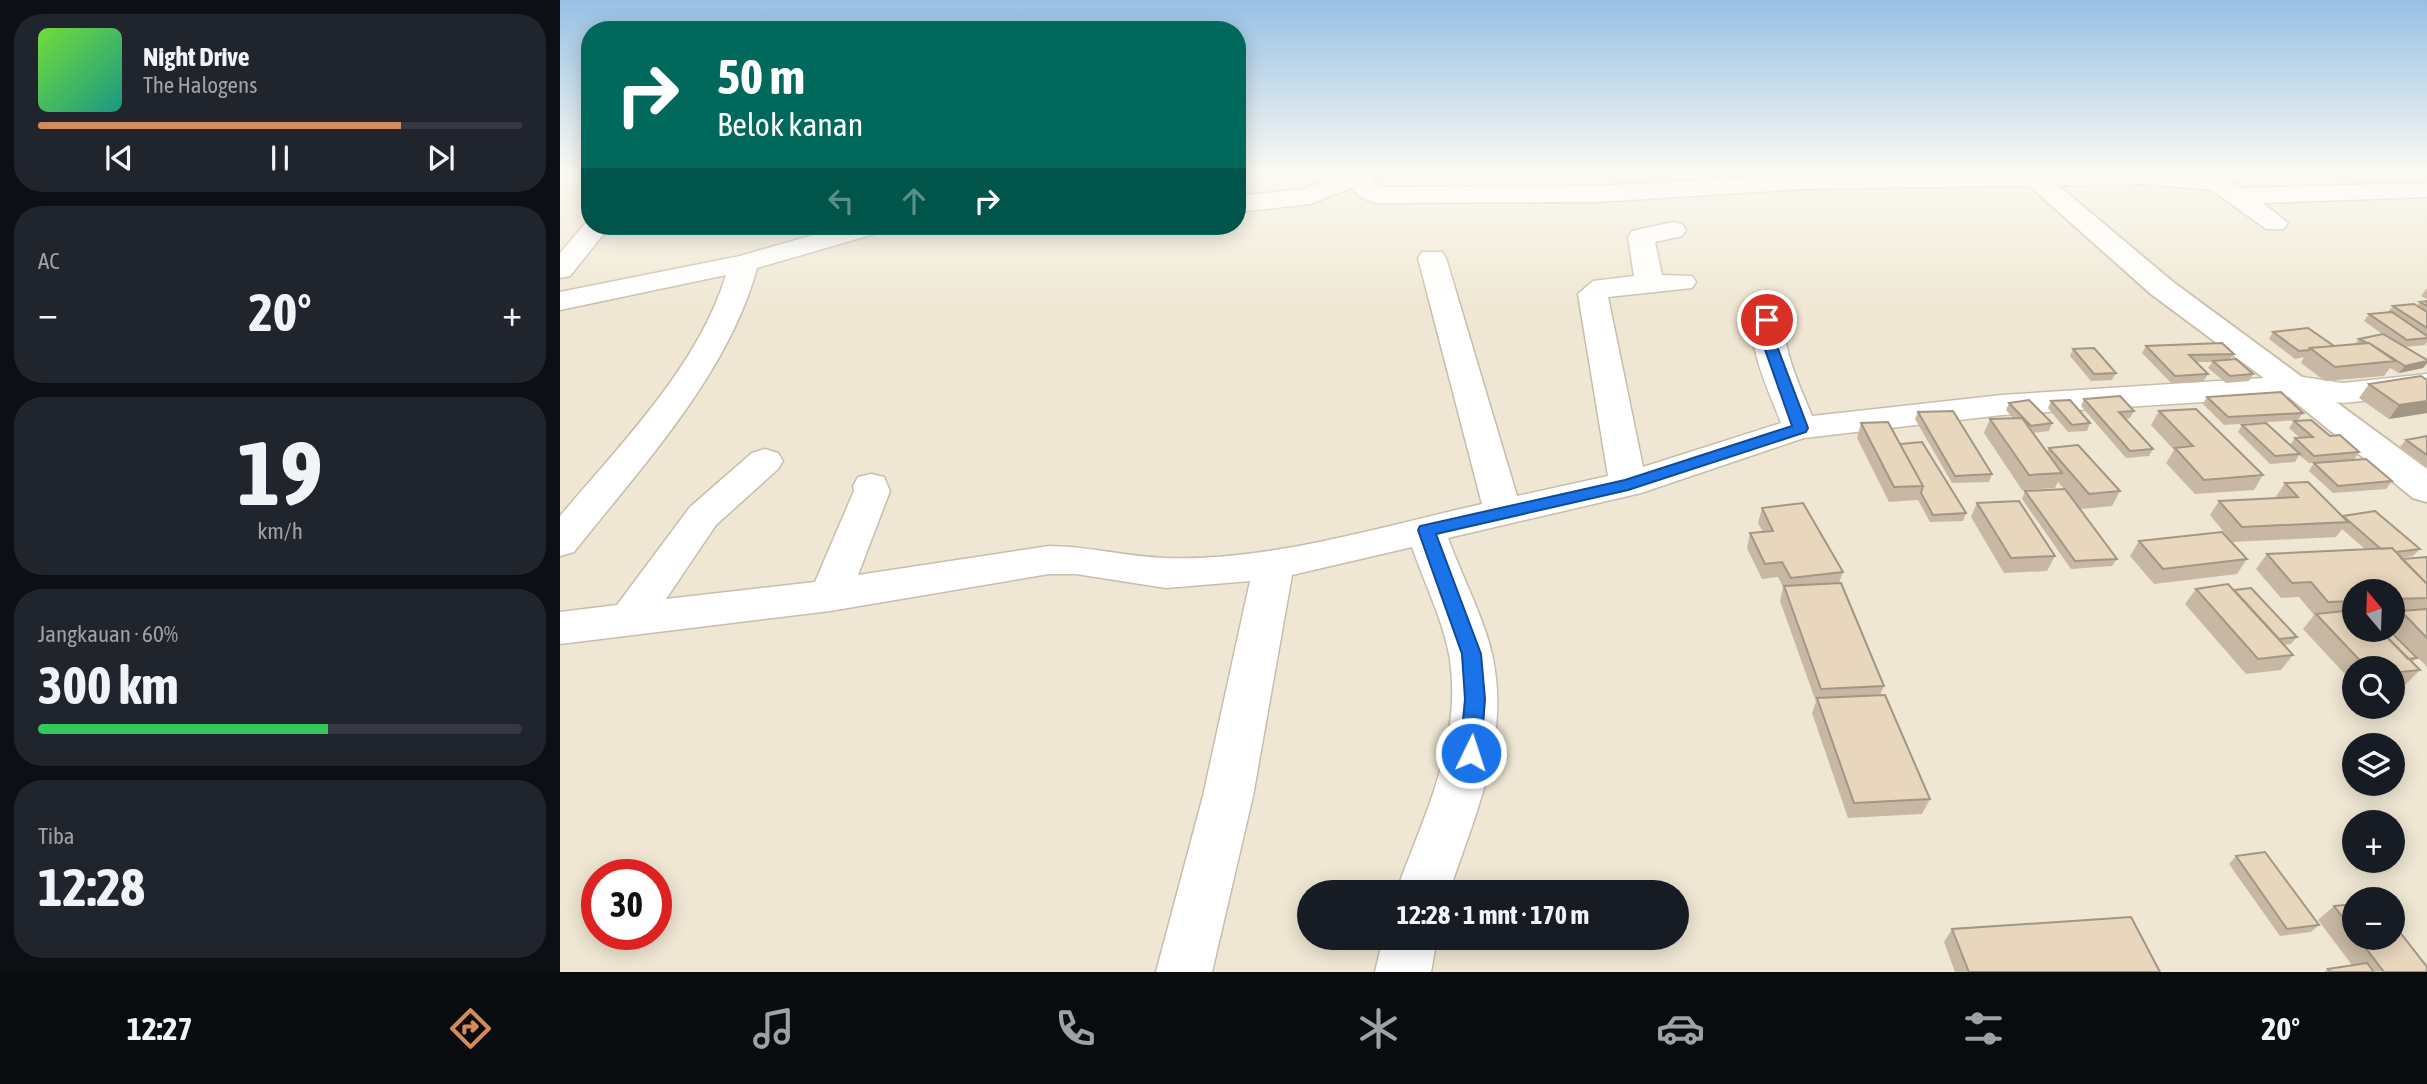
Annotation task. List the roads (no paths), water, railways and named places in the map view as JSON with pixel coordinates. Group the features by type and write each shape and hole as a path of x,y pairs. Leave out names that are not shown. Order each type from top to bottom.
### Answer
{"street":[{"path":"2079,217 2162,288 2296,386 2427,489"},
{"path":"2267,217 2275,223"},
{"path":"1649,284 1641,237 1673,230"},
{"path":"560,270 589,235"},
{"path":"560,301 742,271 846,235"},
{"path":"1432,258 1503,512"},
{"path":"560,542 674,403 720,327 742,271"},
{"path":"1628,484 1593,294 1603,287 1682,282"},
{"path":"1770,308 1767,320 1769,341 1800,428"},
{"path":"560,628 830,596 1049,560 1076,560 1166,573 1274,565 1628,484 1800,428 2002,405 2296,386 2343,393 2427,384"},
{"path":"628,622 703,516 765,461"},
{"path":"830,596 872,491 871,486"},
{"path":"1426,530 1471,654 1475,699 1471,753 1463,785 1427,880"},
{"path":"1184,972 1228,796 1274,565"},
{"path":"1403,972 1408,950"}]}
